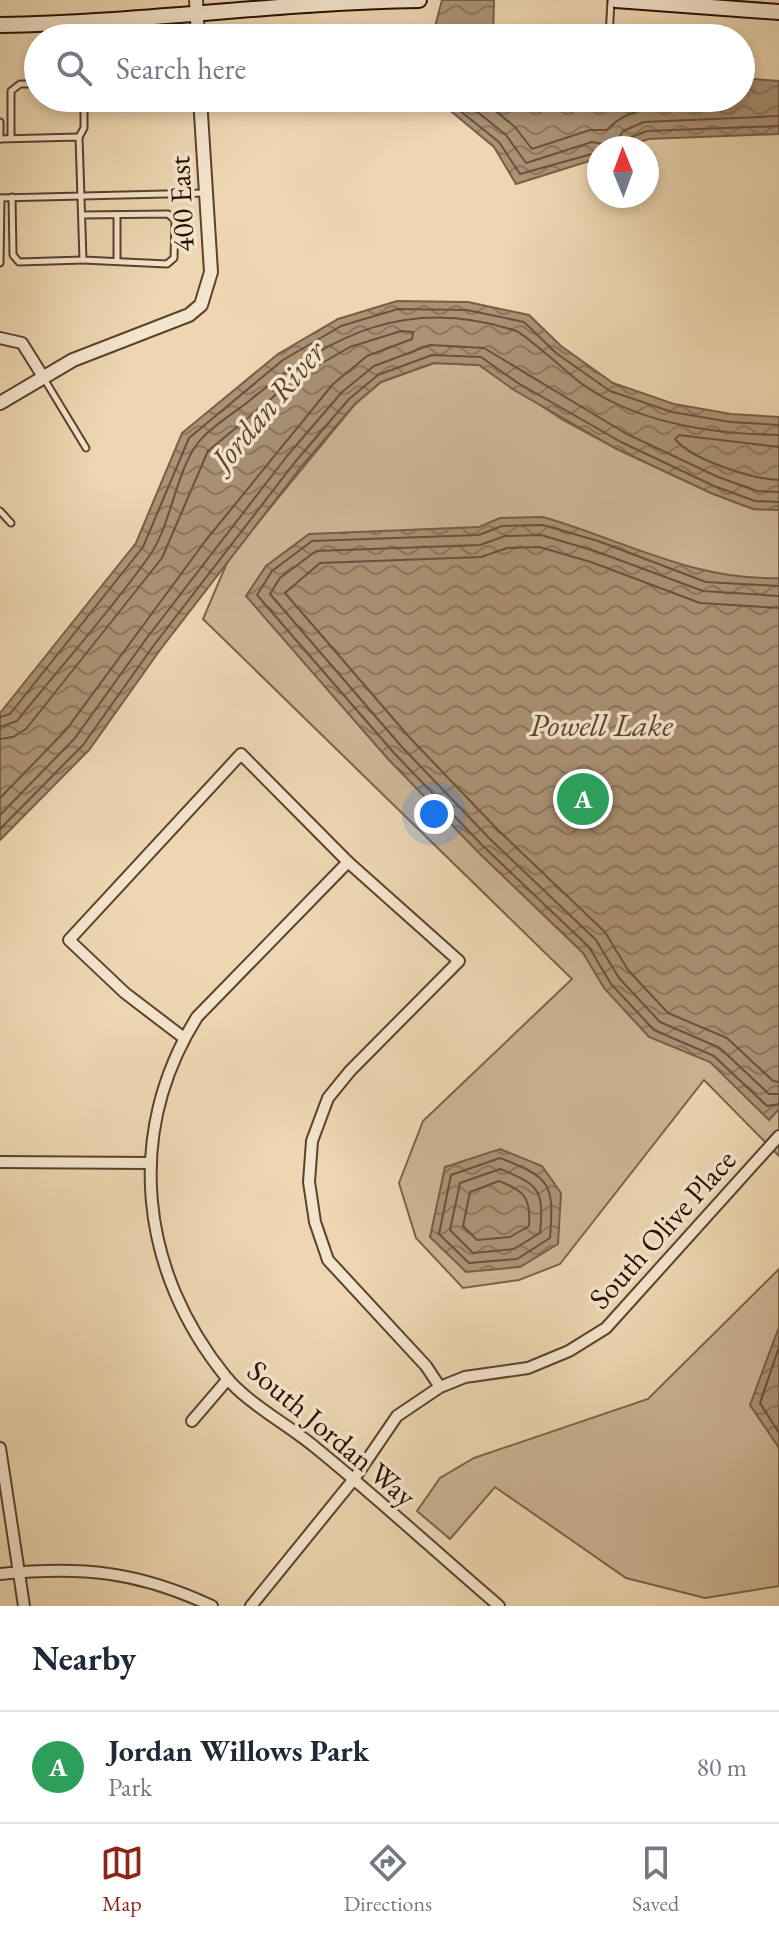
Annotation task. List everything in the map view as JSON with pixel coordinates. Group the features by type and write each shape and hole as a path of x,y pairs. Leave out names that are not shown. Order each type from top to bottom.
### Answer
{"main road":[{"path":"33,24 98,22 197,6 419,0"},
{"path":"613,0 779,12"},
{"path":"0,25 24,24"}],"street":[{"name":"400 East","path":"42,375 189,315 201,305 211,272 201,112"},
{"path":"0,338 22,343 42,375 0,403"},
{"path":"184,1038 125,993 69,940 241,754 348,862 459,961 350,1071 328,1098 312,1141 309,1182 315,1222 328,1260 426,1366 440,1387"},
{"name":"South Jordan Way","path":"348,862 197,1017 184,1038 160,1096 148,1163 157,1237 170,1280 197,1335 228,1379 354,1479 499,1606"},
{"name":"South Olive Place","path":"251,1606 354,1479 397,1416 440,1387 465,1377 528,1368 569,1351 606,1328 779,1136"},
{"path":"0,1162 148,1163"},
{"path":"192,1421 228,1379"},
{"path":"0,1448 24,1606"},
{"path":"0,1574 77,1568 113,1572 172,1588 212,1606"}],"lane":[{"path":"610,24 613,0"},
{"path":"11,138 11,91 24,84"},
{"path":"83,260 79,137 84,128 84,112"},
{"path":"0,122 0,139 79,137"},
{"path":"0,263 0,198 207,193"},
{"path":"12,197 13,255 19,262 117,260 124,264 167,264 174,258 175,220 168,214 82,215"},
{"path":"117,215 117,260"},
{"path":"42,375 86,448"},
{"path":"0,511 11,523"}],"shaded area":[{"path":"434,363 479,365 563,420 617,449 753,509 779,510 779,1156 704,1080 560,1264 519,1280 463,1288 416,1238 399,1183 423,1121 572,979 203,619 229,558 355,404 381,382"},
{"path":"779,1269 779,1586 705,1598 626,1578 495,1487 450,1539 417,1511 440,1478 474,1458 648,1399"}],"water":[{"path":"442,0 494,0 493,24 436,24"},
{"path":"755,79 779,81 779,134 659,139 659,136 587,136 587,162 516,184 494,147 452,112 755,112"},
{"name":"Jordan River","path":"397,301 468,302 529,315 561,346 613,383 674,404 731,414 779,417 779,510 753,509 617,449 514,390 479,365 434,363 381,382 355,404 301,467 160,650 89,750 0,840 0,713 136,543 182,433 278,354 338,319"},
{"name":"Powell Lake","path":"543,517 688,566 748,577 779,578 779,1109 769,1120 710,1062 649,1037 604,988 583,953 478,852 388,759 246,596 266,566 309,534 479,527 500,518"},
{"path":"500,1149 542,1166 561,1193 558,1244 520,1267 466,1272 430,1237 445,1167"},
{"path":"779,1327 779,1448 750,1405"}],"place":[{"name":"Jordan Willows Park","path":"583,799"}]}
